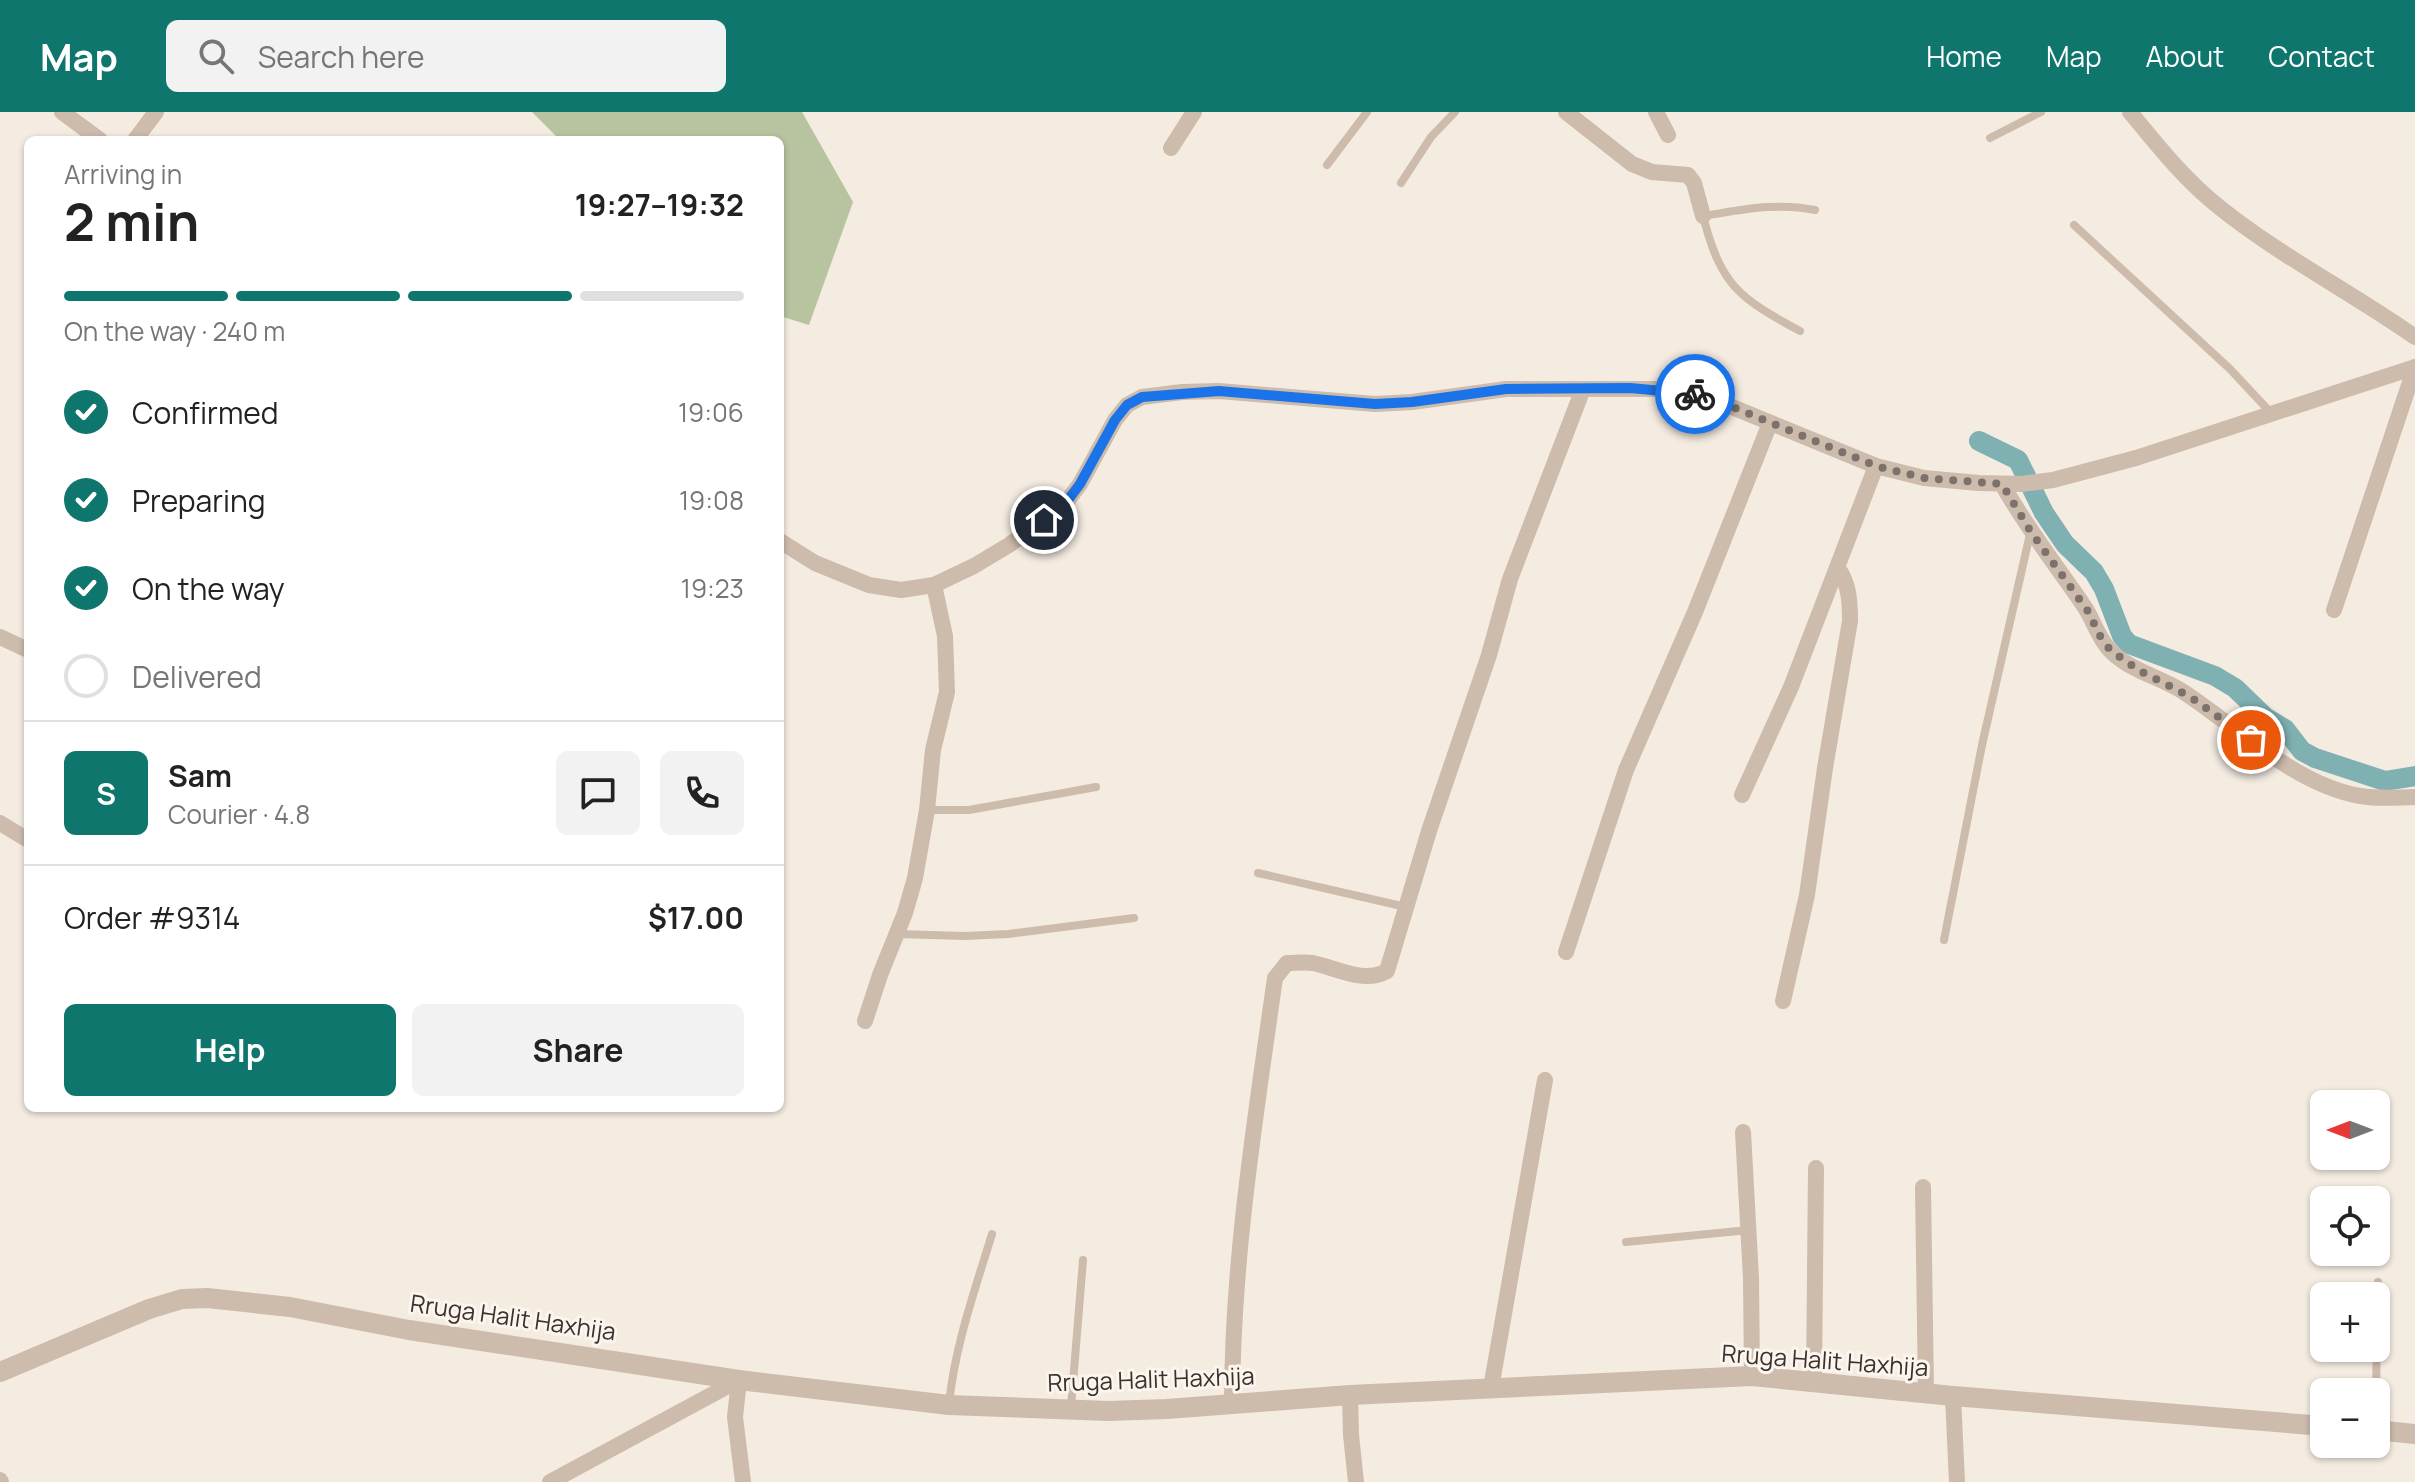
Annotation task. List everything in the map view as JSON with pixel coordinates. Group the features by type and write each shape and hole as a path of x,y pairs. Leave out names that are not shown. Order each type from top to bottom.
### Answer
{"street":[{"path":"62,112 95,136"},
{"path":"138,136 156,112"},
{"path":"1171,148 1194,112"},
{"path":"1566,112 1632,164 1652,172 1688,175 1694,183 1703,216"},
{"path":"1656,112 1668,135"},
{"path":"2130,112 2185,175 2218,206 2323,279 2415,337"},
{"path":"784,544 815,563 869,585 901,590 934,585 1009,545 1065,504 1080,484 1115,420 1127,405 1142,397 1219,391 1375,404 1506,389 1630,388 1686,392 1710,398 1876,466 1924,478 2021,484 2053,480 2136,458 2415,367 2334,610"},
{"path":"1232,1405 1232,1350 1239,1259 1275,978 1287,963 1298,962 1366,977 1377,977 1387,971 1518,555 1583,389"},
{"path":"1566,952 1626,770 1695,612 1770,423"},
{"path":"1742,795 1791,687 1876,466"},
{"path":"2002,484 2031,532 2090,614 2110,650 2140,671 2184,692 2304,775 2359,796 2415,797"},
{"path":"1783,1001 1807,895 1850,621 1846,579 1838,568"},
{"path":"865,1021 915,878 927,810 933,750 947,692 945,636 934,585"},
{"path":"0,637 24,648"},
{"path":"0,823 24,838"},
{"path":"1491,1388 1545,1080"},
{"path":"1743,1132 1752,1376"},
{"path":"1814,1382 1816,1168"},
{"path":"1923,1187 1926,1393"},
{"name":"Rruga Halit Haxhija","path":"0,1372 149,1309 182,1299 207,1298 290,1307 409,1330 739,1380 949,1405 1137,1410 1350,1395 1752,1376 2310,1425"},
{"path":"550,1482 739,1380"},
{"path":"739,1380 735,1417 743,1482"},
{"path":"1350,1395 1356,1482"},
{"path":"1953,1396 1957,1482"},
{"path":"2390,1431 2415,1434"}],"lane":[{"path":"1327,165 1367,112"},
{"path":"1401,183 1431,137 1455,112"},
{"path":"1990,138 2041,112"},
{"path":"1800,331 1760,309 1732,286 1721,269 1703,216 1766,205 1791,205 1815,210"},
{"path":"2074,225 2230,369 2272,414"},
{"path":"1944,940 1982,745 2031,532"},
{"path":"927,810 969,810 1096,787"},
{"path":"1258,873 1406,907"},
{"path":"896,934 1008,934 1134,918"},
{"path":"1626,1242 1749,1230"},
{"path":"949,1405 959,1342 992,1234"},
{"path":"1071,1410 1083,1260"}],"green space":[{"path":"532,112 802,112 853,202 809,325 784,317 784,136 556,136"}],"waterway":[{"path":"1979,441 2018,460 2044,513 2065,544 2094,572 2122,636 2129,644 2215,676 2235,688 2265,717 2285,729 2302,751 2315,758 2385,781 2415,776"}],"way so far":[{"path":"1695,394 1876,466 1924,478 2002,484 2031,532 2090,614 2110,650 2140,671 2173,686 2205,706 2251,740"}],"route":[{"path":"1044,520 1065,504 1080,484 1115,420 1127,405 1142,397 1219,391 1375,404 1506,389 1630,388 1695,394"}]}
